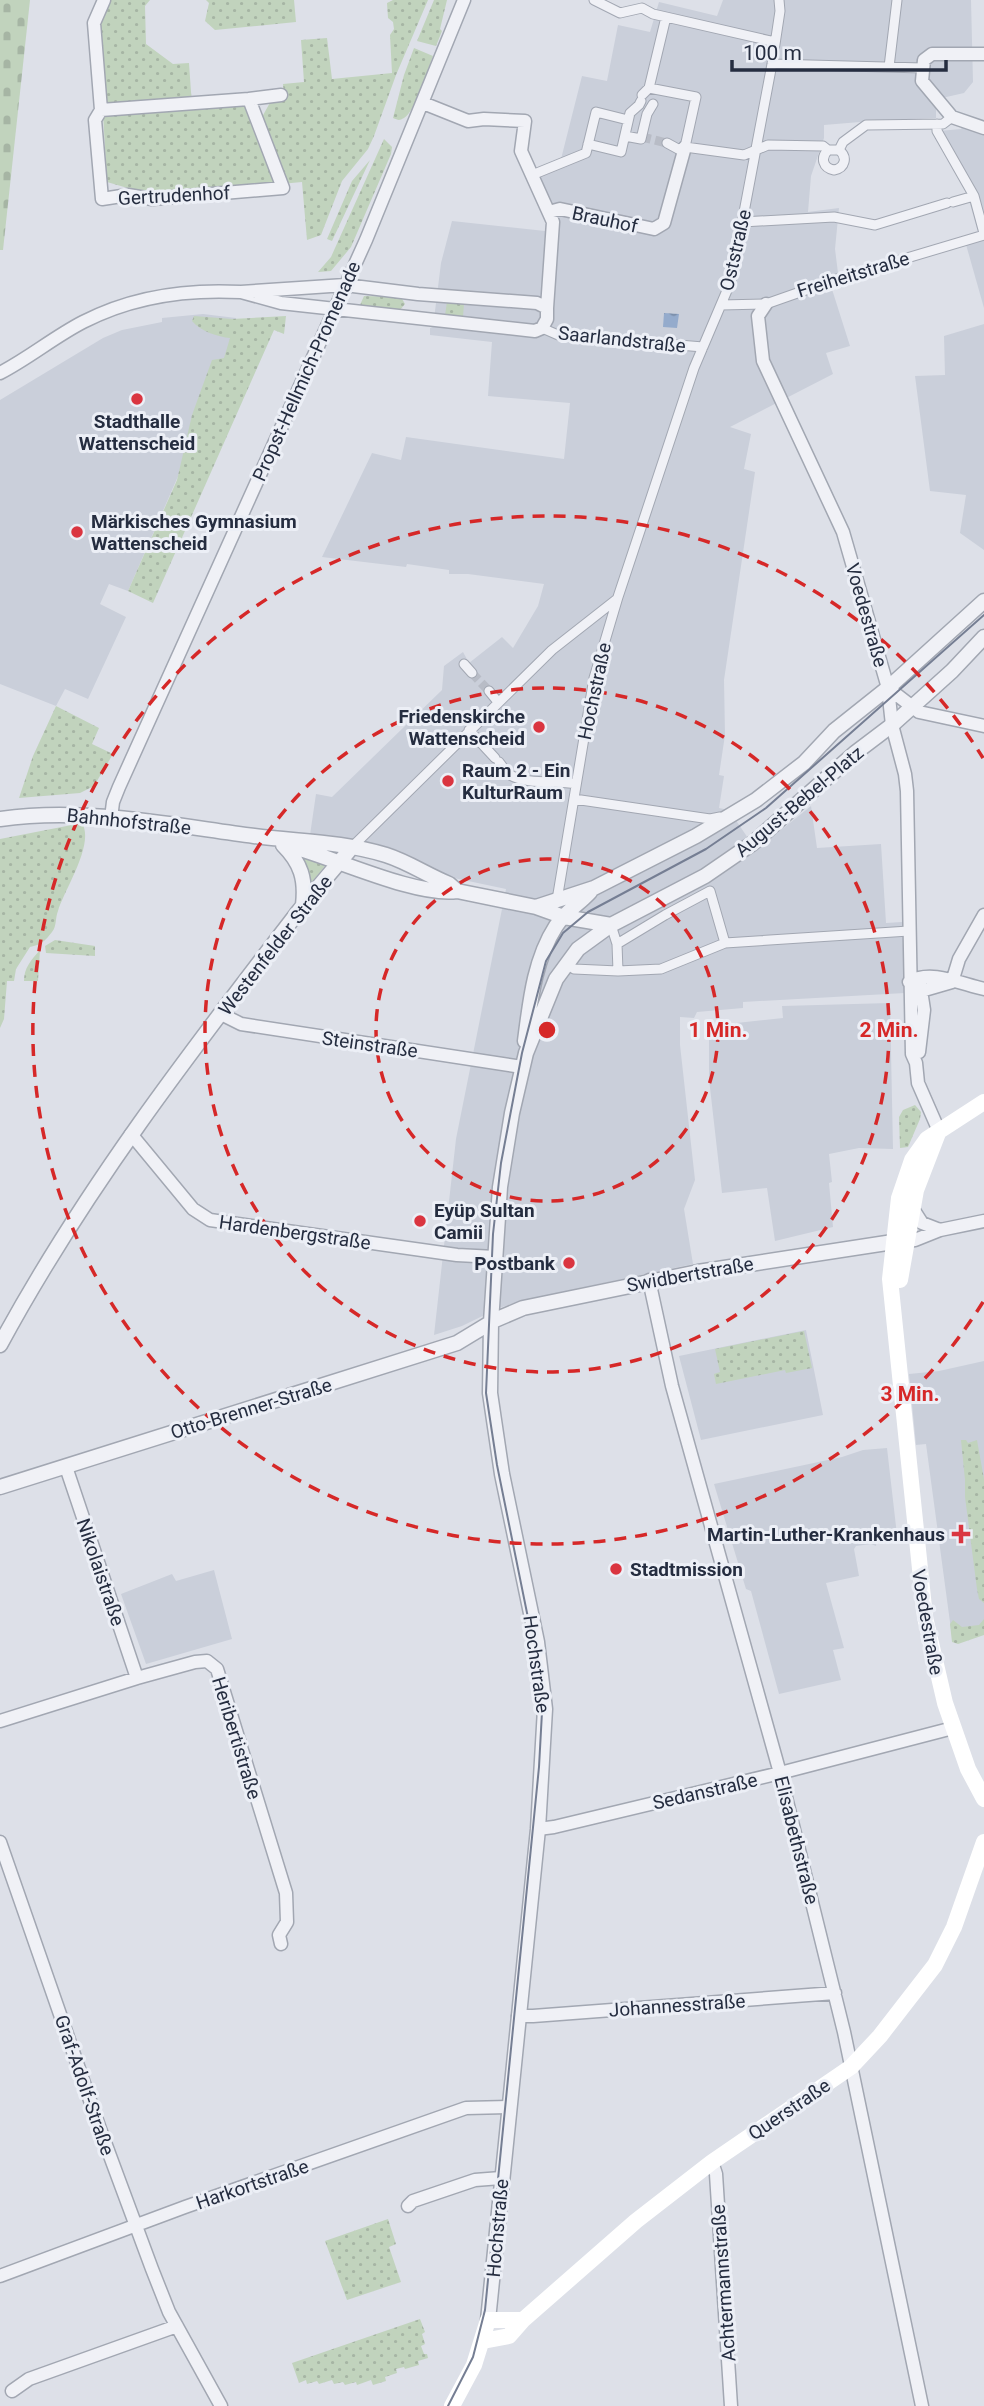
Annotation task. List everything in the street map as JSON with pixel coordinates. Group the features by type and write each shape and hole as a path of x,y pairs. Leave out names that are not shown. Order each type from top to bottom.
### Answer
{"main road":[{"path":"939,1131 984,1102"},
{"name":"Voedestraße","path":"939,1131 920,1174 913,1209 900,1241 890,1279 923,1605 937,1678 968,1769 984,1799"},
{"name":"Voedestraße","path":"900,1241 902,1184 918,1149 939,1131"},
{"name":"Querstraße","path":"483,2341 509,2336 523,2320 636,2221 712,2162 851,2067 880,2036 935,1965 954,1927 984,1842"},
{"path":"452,2406 474,2365 488,2320 523,2320"}],"street":[{"name":"Gertrudenhof","path":"104,0 94,23 101,110 95,120 102,199 128,195 152,199 283,188 249,99"},
{"name":"Propst-Hellmich-Promenade","path":"111,818 119,786 366,240 464,0"},
{"path":"594,0 620,13 640,4 653,15 775,42"},
{"name":"Oststraße","path":"617,600 703,347 731,281 772,64 780,11 779,0"},
{"path":"889,67 897,0"},
{"path":"625,136 641,139 666,18"},
{"path":"984,54 932,54 923,60 922,80 952,117 984,128"},
{"path":"772,64 923,68"},
{"path":"101,110 281,95"},
{"path":"589,144 621,152 630,113 649,96 696,97 685,147"},
{"name":"Brauhof","path":"422,103 468,121 525,121 521,150 554,222 547,308"},
{"path":"532,175 586,153 596,112 628,120"},
{"path":"839,149 843,142 866,125 943,124 952,117"},
{"path":"937,124 937,131 974,196 984,234"},
{"path":"667,143 678,149 685,147 744,155 768,145 839,149"},
{"name":"Brauhof","path":"549,212 560,209 654,229 664,223 685,147"},
{"path":"828,150 824,155 824,162 834,170 842,167 845,162 839,149"},
{"path":"742,222 834,217 875,225 974,196"},
{"name":"Freiheitstraße","path":"721,305 766,304 840,278 984,234"},
{"name":"Saarlandstraße","path":"0,373 82,322 111,309 154,296 345,285 418,294 537,303 547,308 547,319 542,328 535,331 281,303 241,292"},
{"path":"416,318 418,294"},
{"name":"Voedestraße","path":"766,304 758,316 763,361 843,532 888,688 892,725 905,774 909,931 914,980 912,1054 916,1063"},
{"name":"Saarlandstraße","path":"542,328 558,335 703,347"},
{"name":"Westenfelder Straße","path":"0,1345 43,1268 131,1134 302,906 352,847 469,730 552,650 617,600"},
{"name":"Hochstraße","path":"556,900 594,678 617,600"},
{"name":"August-Bebel-Platz","path":"536,907 594,888 736,814 804,763 835,731 888,688 984,601"},
{"name":"August-Bebel-Platz","path":"611,925 705,876 753,843 855,753 892,725 952,671 984,637"},
{"path":"464,664 472,673"},
{"path":"888,688 919,712 984,726"},
{"path":"489,691 498,702"},
{"path":"469,730 511,775 546,783 556,780 576,784"},
{"name":"August-Bebel-Platz","path":"574,799 710,819 736,814"},
{"name":"Bahnhofstraße","path":"0,819 59,814 317,841 352,847 397,860 449,884 457,891"},
{"name":"Bahnhofstraße","path":"259,837 404,883 536,907 564,917 611,925"},
{"path":"280,843 294,856 303,875 305,888 302,906"},
{"name":"August-Bebel-Platz","path":"564,917 594,888"},
{"path":"617,944 710,891 725,943"},
{"path":"952,982 959,959 984,915"},
{"name":"Hochstraße","path":"488,2320 538,1829 544,1731 544,1691 492,1414 491,1322 500,1187 524,1060 531,996 541,957 556,926 564,917"},
{"path":"611,925 617,944 618,971"},
{"name":"Hochstraße","path":"524,1060 546,999 566,963 578,949 611,925"},
{"path":"566,963 574,969 661,969 725,943 909,931"},
{"path":"952,982 921,991 914,980 935,976 984,989"},
{"name":"Voedestraße","path":"921,991 923,1023 916,1063 918,1083 939,1131"},
{"name":"Steinstraße","path":"221,1014 241,1024 524,1060"},
{"name":"Hardenbergstraße","path":"131,1134 193,1209 210,1220 457,1255 495,1257"},
{"path":"913,1209 922,1223 940,1230"},
{"path":"900,1241 915,1240 940,1230 984,1221"},
{"name":"Swidbertstraße","path":"491,1322 523,1308 649,1280 900,1241"},
{"name":"Elisabethstraße","path":"649,1280 688,1447 780,1773 835,1993 922,2406"},
{"name":"Otto-Brenner-Straße","path":"2,1485 457,1343 491,1322"},
{"name":"Nikolaistraße","path":"66,1467 137,1678"},
{"name":"Heribertistraße","path":"0,1721 137,1678 208,1661 217,1670 286,1894 287,1922 279,1935 281,1944"},
{"name":"Sedanstraße","path":"538,1829 780,1773 953,1728"},
{"name":"Graf-Adolf-Straße","path":"0,1842 136,2227 177,2326 221,2406"},
{"name":"Johannesstraße","path":"519,2015 835,1993"},
{"name":"Harkortstraße","path":"0,2276 466,2108 508,2107"},
{"name":"Achtermannstraße","path":"712,2162 716,2174 731,2406"},
{"path":"408,2206 413,2201 475,2180 501,2179"},
{"path":"12,2391 29,2379 177,2326"}],"shaded area":[{"path":"723,0 971,0 973,82 964,93 942,98 936,105 936,118 824,125 824,138 811,176 808,212 839,208 835,249 839,281 830,283 850,346 826,353 833,374 730,427 751,434 744,469 755,472 724,680 725,735 719,775 724,776 719,808 729,810 756,850 811,806 817,848 881,844 886,923 902,922 905,993 743,1002 743,1008 697,1012 694,1018 680,1017 680,1045 695,1180 684,1209 693,1264 524,1300 434,1335 456,1139 506,889 454,878 378,844 310,835 316,794 332,797 442,690 444,666 463,652 469,663 502,637 513,648 538,606 544,584 449,574 449,570 407,564 406,567 322,557 372,453 401,460 406,437 564,459 570,403 488,396 492,342 430,335 441,263 452,221 545,231 547,222 526,173 561,159 582,76 607,81 618,25 650,32 659,2 717,16"},
{"path":"963,125 984,131 984,308 965,241 979,236 968,197 975,196 939,131 961,129"},
{"name":"Märkisches Gymnasium Wattenscheid","path":"203,314 236,318 220,380 128,591 109,584 100,604 126,617 88,699 65,689 56,706 0,684 0,400 103,338 122,330 162,322 162,318"},
{"path":"984,324 984,550 960,533 966,495 930,491 915,376 945,375 944,336"},
{"path":"890,1003 893,1149 859,1148 829,1154 833,1227 775,1241 767,1188 722,1193 709,1079 709,1026 783,1018 782,1006"},
{"path":"806,1330 823,1415 701,1440 679,1356"},
{"name":"Martin-Luther-Krankenhaus","path":"984,1361 984,1628 952,1637 926,1444 916,1445 909,1374 939,1371"},
{"path":"887,1448 897,1535 877,1534 876,1546 856,1546 854,1549 859,1576 826,1583 844,1648 833,1650 841,1680 779,1694 751,1591 746,1589 714,1484 842,1457 863,1450"},
{"path":"214,1570 232,1639 146,1664 121,1594 172,1574 176,1581"}],"green space":[{"path":"0,0 30,0 3,250 0,250"},
{"path":"111,0 150,0 145,6 146,44 173,64 189,63 192,106 242,102 262,117 272,99 284,98 283,84 304,82 301,40 327,38 332,79 392,73 390,35 394,29 393,22 388,18 387,3 393,0 428,0 368,149 342,181 321,235 307,240 302,182 155,196 107,182 98,27"},
{"path":"206,0 294,0 296,22 215,30 205,21 209,3"},
{"path":"434,0 447,0 440,29 442,31 436,46 417,41"},
{"path":"414,48 433,56 412,108 404,118 397,120 393,118"},
{"path":"384,139 392,147 391,154 351,247 331,271 318,272 331,257"},
{"path":"370,160 332,241 327,239 352,181"},
{"path":"364,296 401,297 405,304 400,310 360,305"},
{"path":"447,302 464,304 463,317 445,315"},
{"path":"194,316 232,319 286,316 284,334 274,330 153,603 128,591 177,480 192,415 212,360 224,358 230,338 200,328 192,321"},
{"path":"56,706 99,728 92,744 113,754 94,786 80,793 19,798 33,756"},
{"path":"82,823 85,843 82,855 61,902 55,927 43,942 30,947 16,969 14,981 7,981 4,1019 0,1028 0,839"},
{"path":"299,853 325,862 325,866 312,882 310,882"},
{"path":"55,940 95,946 95,956 46,953 45,946"},
{"path":"40,950 38,981 24,981 27,968"},
{"path":"915,1105 921,1112 920,1119 908,1147 900,1148 899,1117 903,1110"},
{"path":"804,1331 812,1368 786,1373 785,1370 716,1384 714,1374 720,1372 715,1349"},
{"path":"961,1440 968,1443 977,1440 984,1479 984,1603 979,1599 977,1589 965,1497"},
{"path":"984,1619 984,1635 958,1644 952,1642 950,1624 953,1620 962,1627 979,1625"},
{"path":"388,2219 396,2244 389,2247 401,2282 347,2300 325,2241"},
{"path":"420,2319 425,2332 422,2334 425,2344 421,2346 428,2358 418,2361 419,2365 396,2369 397,2373 385,2377 386,2381 373,2385 371,2380 357,2385 356,2382 334,2384 332,2380 319,2384 317,2381 307,2384 306,2380 299,2383 292,2363"}],"water":[{"path":"664,313 679,314 677,328 663,327"}],"tunnel":[{"path":"642,137 667,143"},
{"path":"472,673 489,691"}],"tram line":[{"path":"448,2406 473,2357 485,2310 539,1767 542,1712 540,1677 497,1465 486,1393 493,1234 501,1163 522,1053 546,961 563,933 588,912 706,849 766,808 984,615"}],"place":[{"name":"Stadthalle Wattenscheid","path":"137,399"},
{"name":"Märkisches Gymnasium Wattenscheid","path":"77,532"},
{"name":"Friedenskirche Wattenscheid","path":"539,727"},
{"name":"Raum 2 - Ein KulturRaum","path":"448,781"},
{"name":"Eyüp Sultan Camii","path":"420,1221"},
{"name":"Postbank","path":"569,1263"},
{"name":"Martin-Luther-Krankenhaus","path":"961,1534"},
{"name":"Stadtmission","path":"616,1569"}]}
